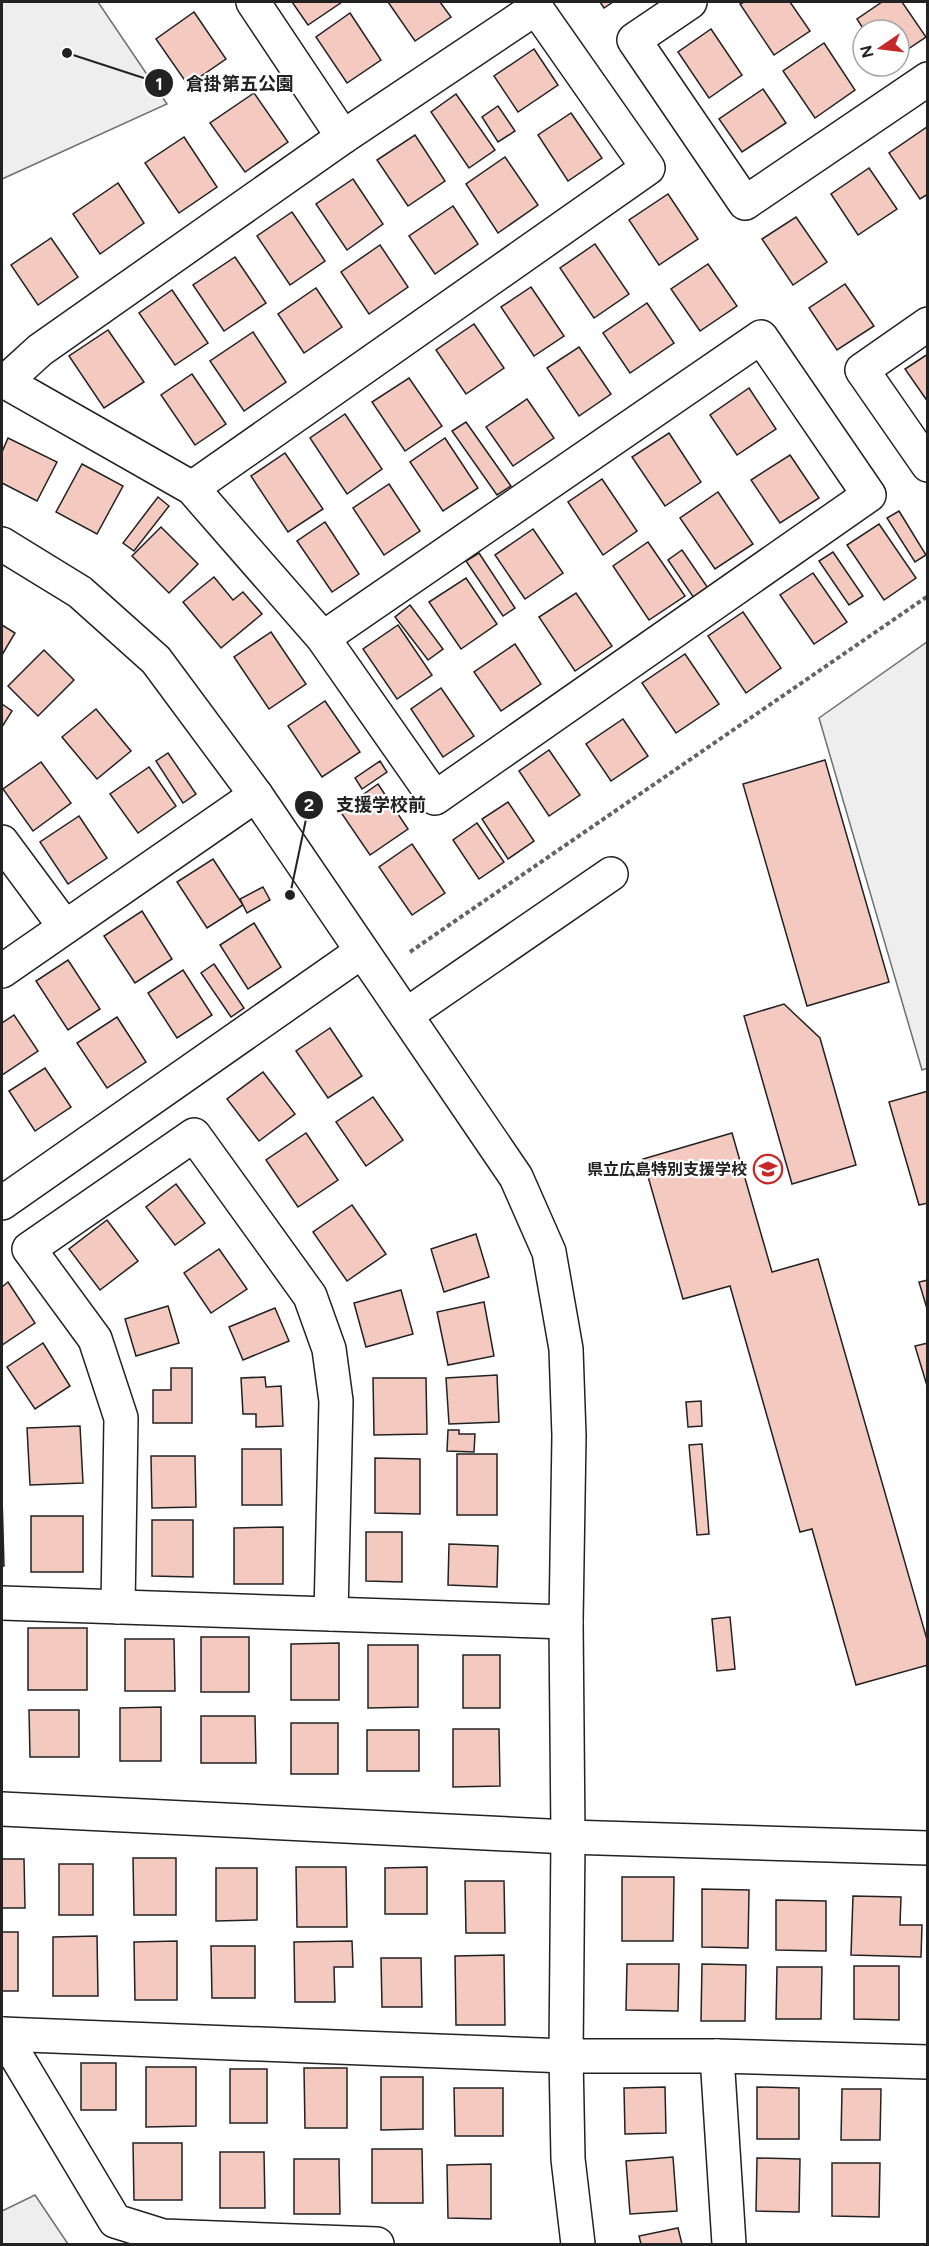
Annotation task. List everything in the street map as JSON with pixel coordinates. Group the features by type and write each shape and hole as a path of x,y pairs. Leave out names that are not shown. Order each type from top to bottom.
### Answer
{"street":[{"path":"253,2 343,137"},
{"path":"690,2 634,40 745,203 927,79"},
{"path":"192,488 648,168 536,8 343,137 39,350 4,381 192,488 323,638 435,798 869,495 761,337 323,638"},
{"path":"927,324 862,370 927,465"},
{"path":"2,544 80,592 156,660 256,795 516,1177 549,1252 566,1349 569,1436 566,1622 568,1837 566,2056 568,2159 578,2244"},
{"path":"2,971 256,795"},
{"path":"2,842 65,927"},
{"path":"406,1016 610,874"},
{"path":"2,1203 361,952"},
{"path":"118,1607 121,1418 95,1339 29,1249 194,1135 310,1296 329,1349 336,1401 331,1614"},
{"path":"2,1603 566,1622"},
{"path":"2,1809 568,1837 927,1848"},
{"path":"2,2034 566,2056 717,2056 927,2062"},
{"path":"2,2034 115,2221 163,2236 376,2244"},
{"path":"717,2056 729,2244"}],"path":[{"path":"410,952 927,596"}],"shaded area":[{"path":"2,2 98,2 167,104 2,179"},
{"path":"927,642 928,1068 922,1070 819,718"},
{"path":"35,2195 68,2244 2,2244 2,2211"}],"building":[{"path":"292,2 342,2 308,25"},
{"path":"388,2 440,2 451,17 415,41"},
{"path":"600,2 613,2 604,8"},
{"path":"744,2 790,2 810,31 774,55 740,4"},
{"path":"882,2 902,2 926,37 911,47 911,18 858,18"},
{"path":"194,12 226,59 188,85 156,39"},
{"path":"350,13 381,60 347,83 316,37"},
{"path":"711,29 742,75 709,98 678,52"},
{"path":"824,43 855,90 815,118 783,71"},
{"path":"534,49 558,85 518,112 494,76"},
{"path":"763,89 786,123 742,152 719,119"},
{"path":"254,93 288,142 245,172 210,123"},
{"path":"456,94 495,150 469,168 431,112"},
{"path":"498,106 515,131 498,142 482,117"},
{"path":"571,113 602,158 568,181 538,135"},
{"path":"927,127 928,194 920,199 889,153"},
{"path":"415,135 445,181 408,206 377,160"},
{"path":"184,137 217,187 179,213 145,163"},
{"path":"505,157 538,205 498,233 466,184"},
{"path":"869,168 897,209 858,235 831,194"},
{"path":"353,179 383,224 347,250 316,204"},
{"path":"118,183 144,223 100,254 73,214"},
{"path":"668,194 698,239 659,265 629,220"},
{"path":"453,206 478,244 435,274 409,236"},
{"path":"292,212 325,261 290,285 257,236"},
{"path":"796,217 827,262 793,285 762,239"},
{"path":"51,238 78,277 38,305 11,265"},
{"path":"595,244 629,294 594,318 560,268"},
{"path":"380,245 408,287 369,314 341,272"},
{"path":"235,257 266,303 224,331 193,285"},
{"path":"708,264 737,306 700,331 671,289"},
{"path":"845,284 874,326 837,350 809,308"},
{"path":"531,287 564,336 534,356 501,307"},
{"path":"316,288 342,327 304,353 278,314"},
{"path":"172,290 208,343 175,365 139,313"},
{"path":"647,303 674,343 630,373 603,333"},
{"path":"474,324 504,368 466,394 436,350"},
{"path":"108,330 144,382 104,408 69,356"},
{"path":"253,332 286,382 244,411 210,361"},
{"path":"579,347 611,394 579,416 547,368"},
{"path":"928,354 928,402 905,369"},
{"path":"192,374 226,424 195,445 161,395"},
{"path":"409,378 442,426 405,451 372,402"},
{"path":"749,388 776,429 737,455 710,415"},
{"path":"527,399 554,438 513,466 486,427"},
{"path":"345,414 382,469 347,494 310,438"},
{"path":"466,422 511,486 497,495 452,431"},
{"path":"669,433 701,482 665,506 632,457"},
{"path":"8,438 57,462 37,501 2,483 2,452"},
{"path":"445,438 478,488 443,511 410,462"},
{"path":"285,453 323,509 288,532 251,476"},
{"path":"790,455 819,498 780,523 751,480"},
{"path":"82,464 123,486 97,534 56,512"},
{"path":"602,479 637,531 603,555 568,502"},
{"path":"389,484 420,531 384,555 353,508"},
{"path":"718,492 753,544 715,569 680,518"},
{"path":"158,497 169,506 134,551 123,543"},
{"path":"899,511 926,555 915,562 887,518"},
{"path":"325,522 359,574 332,592 297,541"},
{"path":"879,524 916,578 884,600 847,545"},
{"path":"161,527 198,564 169,593 132,556"},
{"path":"533,529 563,573 525,599 495,555"},
{"path":"648,542 685,596 649,620 613,566"},
{"path":"682,550 710,591 696,601 668,560"},
{"path":"833,552 863,596 849,605 819,561"},
{"path":"479,553 515,608 503,616 466,561"},
{"path":"813,573 847,622 814,644 780,595"},
{"path":"214,577 233,600 243,592 262,614 221,648 183,602"},
{"path":"466,578 497,624 461,649 429,602"},
{"path":"576,593 612,646 575,671 539,617"},
{"path":"410,605 443,649 428,660 395,617"},
{"path":"743,612 781,668 746,693 708,636"},
{"path":"2,625 15,633 2,655"},
{"path":"398,625 432,675 397,699 363,649"},
{"path":"271,632 306,684 269,709 234,657"},
{"path":"515,644 541,684 501,711 474,672"},
{"path":"44,650 74,680 38,716 8,686"},
{"path":"685,654 719,704 676,733 642,683"},
{"path":"441,688 474,736 443,757 411,709"},
{"path":"325,701 360,752 322,777 288,726"},
{"path":"2,704 12,711 2,727"},
{"path":"96,709 131,751 97,779 62,737"},
{"path":"623,719 648,756 611,781 586,744"},
{"path":"549,750 580,795 549,816 519,771"},
{"path":"168,753 196,794 183,803 156,761"},
{"path":"825,760 889,982 807,1006 743,784"},
{"path":"380,761 387,772 362,789 355,778"},
{"path":"41,762 71,803 33,831 3,789"},
{"path":"149,767 176,806 138,833 110,794"},
{"path":"378,784 408,829 370,855 340,811"},
{"path":"508,802 534,841 508,859 482,819"},
{"path":"79,816 107,858 68,884 40,842"},
{"path":"477,823 504,862 479,879 453,840"},
{"path":"412,844 445,893 412,915 379,867"},
{"path":"213,859 243,905 207,928 177,882"},
{"path":"263,887 270,900 247,913 240,899"},
{"path":"142,911 172,959 135,983 104,936"},
{"path":"254,923 281,967 248,989 220,945"},
{"path":"68,960 100,1009 68,1030 36,981"},
{"path":"214,964 244,1008 231,1017 201,973"},
{"path":"183,970 212,1015 177,1038 148,993"},
{"path":"784,1004 820,1038 856,1165 792,1184 744,1016"},
{"path":"14,1015 38,1051 2,1075 2,1023"},
{"path":"117,1017 146,1062 107,1088 77,1043"},
{"path":"330,1028 362,1076 328,1098 296,1051"},
{"path":"45,1068 71,1107 35,1131 9,1091"},
{"path":"263,1072 295,1114 259,1141 227,1099"},
{"path":"928,1091 928,1203 919,1205 889,1102"},
{"path":"373,1097 403,1140 366,1166 336,1122"},
{"path":"306,1133 338,1180 298,1207 266,1160"},
{"path":"732,1133 772,1272 818,1259 928,1643 928,1665 856,1685 812,1529 800,1532 730,1286 683,1299 643,1159"},
{"path":"176,1184 205,1223 175,1245 146,1207"},
{"path":"352,1205 386,1254 347,1281 313,1232"},
{"path":"107,1220 138,1261 100,1290 69,1249"},
{"path":"476,1234 489,1277 444,1292 431,1249"},
{"path":"219,1249 247,1289 211,1313 184,1273"},
{"path":"928,1280 928,1312 919,1282"},
{"path":"8,1282 35,1323 2,1345 2,1287"},
{"path":"401,1290 413,1334 366,1347 354,1303"},
{"path":"484,1302 494,1356 448,1365 437,1312"},
{"path":"168,1306 179,1343 136,1356 125,1319"},
{"path":"275,1308 289,1341 243,1360 229,1327"},
{"path":"43,1343 70,1386 35,1409 7,1367"},
{"path":"928,1343 928,1389 915,1346"},
{"path":"171,1368 192,1368 192,1423 153,1423 153,1390 171,1390"},
{"path":"497,1375 499,1422 449,1424 446,1378"},
{"path":"265,1377 266,1387 281,1386 283,1426 256,1427 256,1414 243,1414 241,1378"},
{"path":"373,1378 426,1378 427,1434 374,1435"},
{"path":"701,1401 702,1426 688,1427 686,1402"},
{"path":"80,1426 83,1483 30,1485 27,1428"},
{"path":"448,1430 459,1430 459,1434 475,1434 474,1452 447,1451"},
{"path":"702,1444 709,1534 697,1535 689,1445"},
{"path":"242,1449 281,1449 282,1505 242,1505"},
{"path":"457,1454 497,1454 497,1515 457,1515"},
{"path":"151,1456 195,1456 196,1507 152,1508"},
{"path":"375,1458 420,1459 420,1514 375,1513"},
{"path":"2,1496 4,1566 2,1566"},
{"path":"31,1516 83,1516 83,1572 31,1572"},
{"path":"152,1520 193,1520 193,1577 152,1576"},
{"path":"283,1527 283,1584 234,1584 234,1528"},
{"path":"366,1532 402,1532 402,1582 366,1581"},
{"path":"449,1544 498,1546 497,1587 448,1585"},
{"path":"730,1617 735,1669 717,1671 712,1619"},
{"path":"28,1628 87,1628 87,1690 28,1690"},
{"path":"201,1637 249,1637 249,1692 201,1692"},
{"path":"125,1639 174,1639 175,1691 125,1691"},
{"path":"339,1643 339,1700 291,1700 291,1644"},
{"path":"368,1645 418,1645 418,1707 368,1708"},
{"path":"463,1655 500,1655 500,1708 463,1708"},
{"path":"161,1707 161,1761 120,1761 120,1708"},
{"path":"29,1710 79,1710 79,1757 30,1757"},
{"path":"201,1716 255,1716 256,1763 201,1763"},
{"path":"291,1723 338,1723 338,1774 291,1774"},
{"path":"453,1729 499,1729 500,1786 453,1787"},
{"path":"367,1730 419,1730 419,1771 367,1771"},
{"path":"133,1858 176,1858 176,1915 134,1915"},
{"path":"2,1859 24,1859 25,1908 2,1908"},
{"path":"59,1864 93,1864 93,1915 59,1915"},
{"path":"296,1867 346,1867 347,1927 297,1927"},
{"path":"427,1867 427,1914 385,1914 385,1868"},
{"path":"216,1868 257,1868 257,1920 216,1921"},
{"path":"622,1877 674,1877 673,1941 622,1941"},
{"path":"465,1881 504,1881 505,1933 466,1933"},
{"path":"702,1889 749,1890 748,1948 702,1947"},
{"path":"853,1896 901,1897 900,1925 922,1925 921,1957 851,1955"},
{"path":"776,1900 826,1901 826,1951 776,1950"},
{"path":"2,1932 18,1932 18,1991 2,1991"},
{"path":"97,1936 98,1996 53,1996 53,1937"},
{"path":"177,1941 177,2000 135,2000 134,1942"},
{"path":"352,1941 353,1967 334,1967 335,2002 295,2002 294,1942"},
{"path":"211,1946 255,1946 255,1998 212,1998"},
{"path":"504,1955 505,2025 456,2025 455,1956"},
{"path":"381,1958 421,1958 422,2007 382,2007"},
{"path":"627,1964 679,1964 678,2011 626,2010"},
{"path":"702,1964 746,1965 745,2021 701,2021"},
{"path":"854,1966 899,1966 899,2020 854,2019"},
{"path":"777,1967 822,1967 821,2019 776,2019"},
{"path":"81,2063 116,2063 116,2110 81,2110"},
{"path":"146,2067 196,2067 196,2126 146,2127"},
{"path":"304,2068 347,2068 347,2128 305,2128"},
{"path":"230,2069 267,2069 267,2123 230,2123"},
{"path":"381,2077 423,2077 423,2129 381,2130"},
{"path":"665,2087 666,2133 625,2134 624,2088"},
{"path":"757,2087 799,2088 799,2139 757,2139"},
{"path":"454,2088 503,2088 503,2136 455,2136"},
{"path":"842,2089 881,2089 880,2140 841,2140"},
{"path":"133,2143 182,2143 182,2200 134,2200"},
{"path":"372,2149 422,2149 423,2203 372,2203"},
{"path":"220,2152 264,2152 265,2208 220,2208"},
{"path":"673,2157 677,2211 630,2214 626,2161"},
{"path":"757,2158 800,2159 799,2212 756,2211"},
{"path":"294,2159 339,2159 340,2214 294,2214"},
{"path":"832,2163 880,2163 879,2217 832,2216"},
{"path":"491,2164 491,2219 448,2218 447,2165"},
{"path":"678,2228 682,2244 641,2244 639,2236"}],"place":[{"name":"倉掛第五公園","path":"67,53"},
{"name":"支援学校前","path":"290,895"},
{"name":"県立広島特別支援学校","path":"768,1169"}]}
